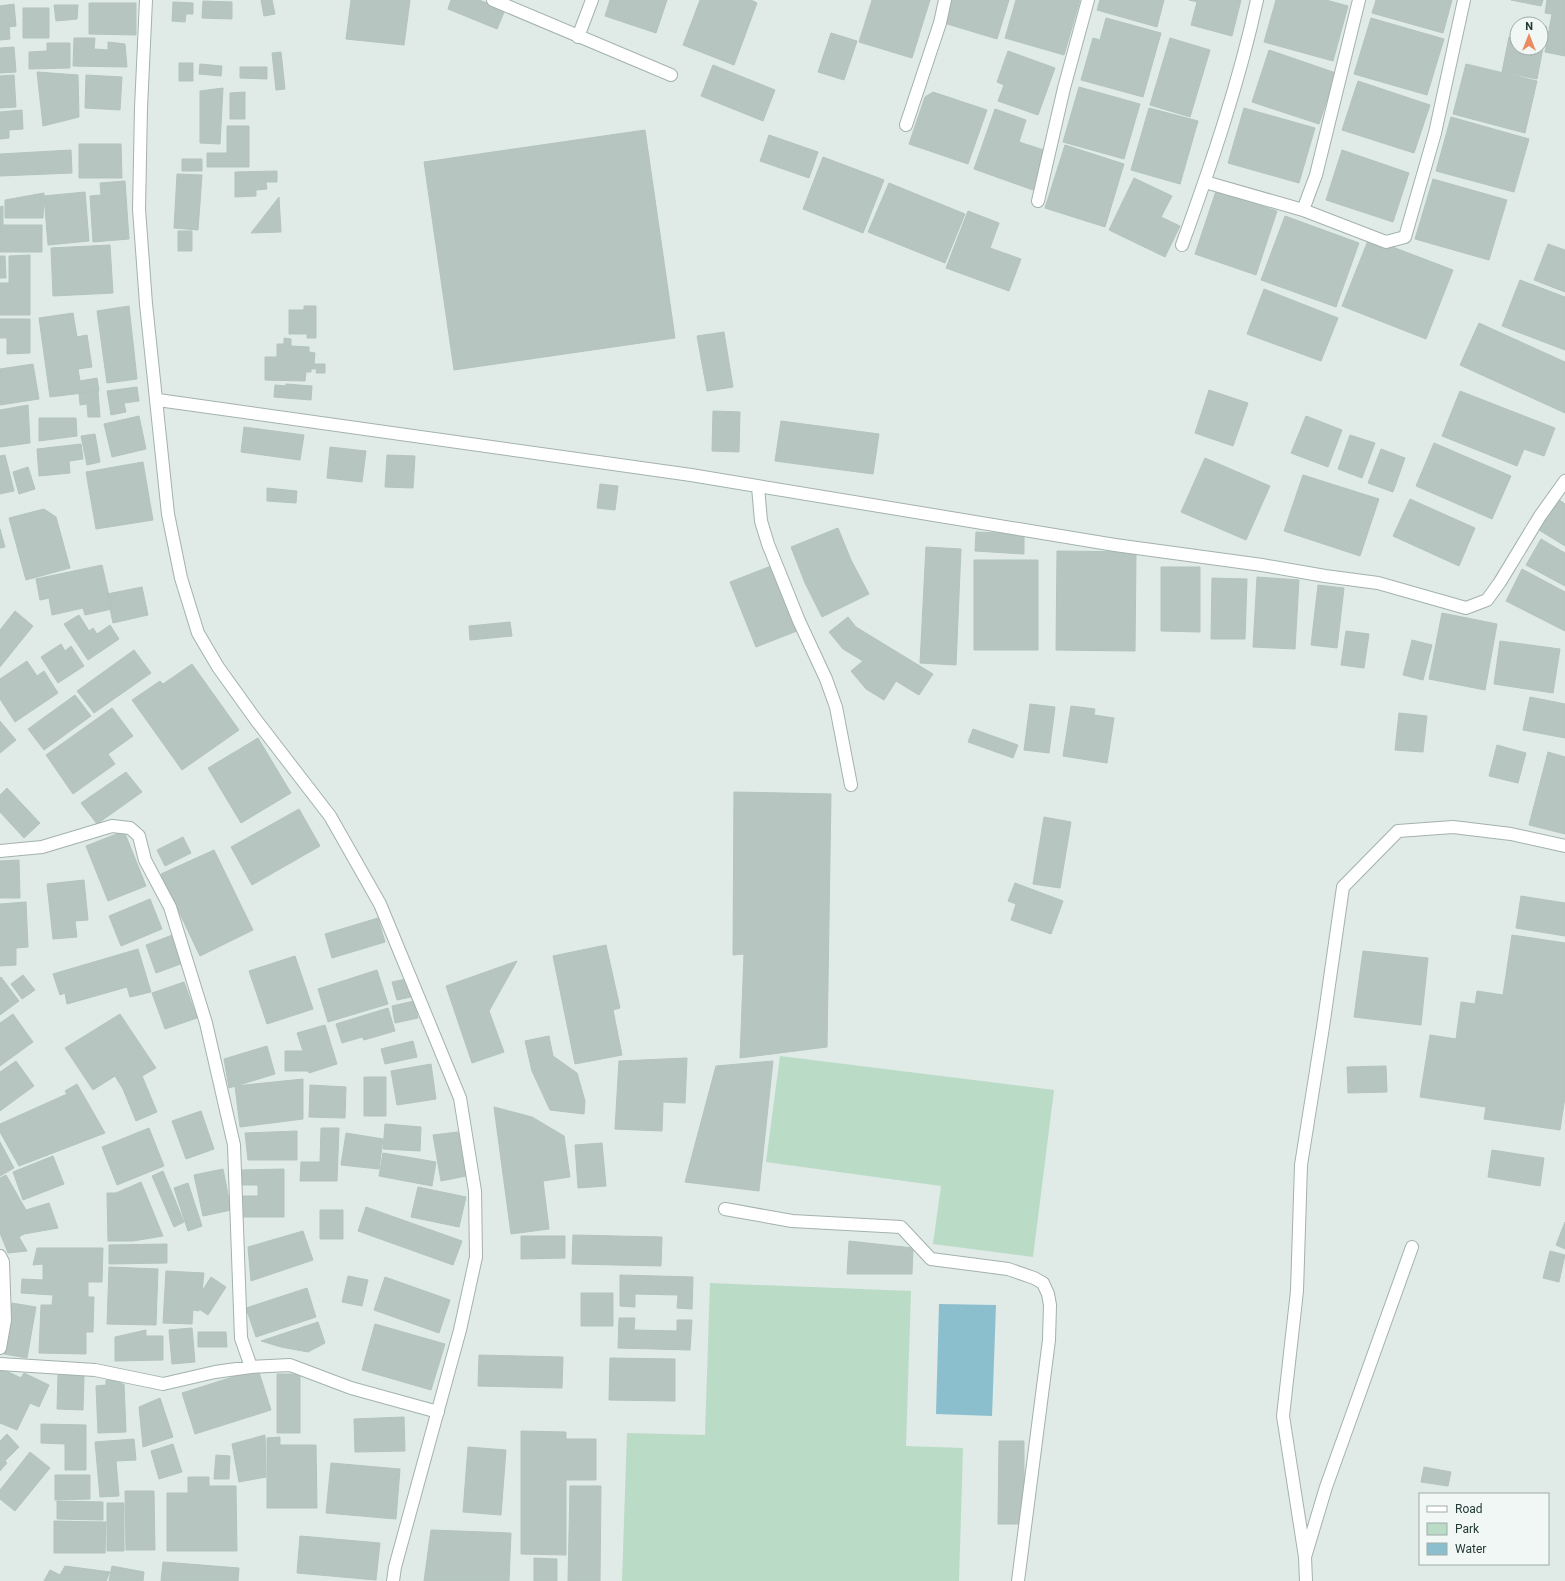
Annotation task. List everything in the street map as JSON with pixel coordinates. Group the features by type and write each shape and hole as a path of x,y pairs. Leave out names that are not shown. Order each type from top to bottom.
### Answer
{"street":[{"path":"146,0 141,108 140,209 146,304 158,400 168,514 181,578 198,633 218,667 256,720 330,816 380,904 460,1098 475,1191 476,1257 460,1330 393,1581"},
{"path":"493,0 671,75"},
{"path":"578,37 592,0"},
{"path":"906,125 940,23 945,0"},
{"path":"1038,201 1064,88 1088,0"},
{"path":"1182,245 1205,182 1257,0"},
{"path":"1303,210 1316,175 1359,0"},
{"path":"1205,182 1303,210 1386,242 1404,237 1434,133 1464,0"},
{"path":"158,400 691,475 1107,544 1262,564 1325,576 1378,583 1466,608 1476,606 1487,600 1500,582 1540,516 1565,481"},
{"path":"758,487 761,521 768,544 799,621 826,679 836,707 851,785"},
{"path":"0,852 42,847 112,826 130,828 140,836 145,860 170,907 204,1016 234,1145 241,1338 251,1367"},
{"path":"1306,1581 1304,1556 1283,1416 1297,1291 1301,1165 1323,1028 1343,888 1398,831 1454,827 1512,834 1565,846"},
{"path":"725,1209 792,1221 901,1227 931,1259 1008,1269 1043,1283 1048,1294 1050,1305 1049,1340 1018,1581"},
{"path":"1304,1556 1326,1488 1412,1247"},
{"path":"0,1256 3,1262 5,1320 0,1348"},
{"path":"0,1364 95,1370 163,1384 215,1372 251,1367 290,1365 350,1388 438,1412"}],"green space":[{"path":"780,1056 1054,1090 1033,1257 933,1244 941,1186 766,1162"},
{"path":"710,1283 911,1291 906,1446 963,1448 959,1581 622,1581 627,1433 705,1435"}],"water":[{"path":"939,1304 996,1305 992,1416 936,1414"}],"building":[{"path":"261,0 272,0 275,14 264,16"},
{"path":"351,0 410,0 404,45 346,39"},
{"path":"451,0 479,0 505,10 497,29 448,9"},
{"path":"610,0 667,0 656,33 605,16"},
{"path":"700,0 751,0 757,3 734,65 683,45"},
{"path":"872,0 930,0 912,58 859,42"},
{"path":"951,0 1009,0 997,39 944,23"},
{"path":"1016,0 1080,0 1064,55 1005,38"},
{"path":"1100,0 1164,0 1157,27 1097,10"},
{"path":"1189,0 1241,0 1232,36 1191,25 1197,2"},
{"path":"1276,0 1326,0 1348,6 1333,61 1264,42"},
{"path":"1376,0 1452,0 1443,33 1372,13"},
{"path":"1511,0 1543,0 1541,6"},
{"path":"1547,0 1565,0 1565,56 1549,53 1549,30 1552,14 1545,13"},
{"path":"203,1 232,2 232,19 202,18"},
{"path":"173,2 193,3 193,14 186,14 185,22 172,21"},
{"path":"89,3 136,3 136,35 89,34"},
{"path":"14,4 16,26 9,27 10,39 0,40 0,6"},
{"path":"54,5 78,5 77,19 56,21"},
{"path":"23,8 49,8 49,38 23,38"},
{"path":"1106,18 1161,33 1143,97 1081,80 1093,38 1100,40"},
{"path":"1371,18 1444,39 1427,95 1354,74"},
{"path":"831,33 857,41 844,80 818,72"},
{"path":"1509,37 1509,56 1541,56 1537,79 1502,72"},
{"path":"74,38 95,38 94,49 108,50 108,42 125,44 127,67 73,66"},
{"path":"1170,38 1210,50 1190,117 1150,105"},
{"path":"47,43 70,43 70,68 29,69 29,52 47,51"},
{"path":"14,47 16,72 0,73 0,48"},
{"path":"1269,50 1336,73 1319,124 1252,102"},
{"path":"1008,51 1055,68 1038,115 998,101 1004,85 997,82"},
{"path":"281,52 285,89 276,90 272,53"},
{"path":"179,63 193,63 193,81 179,81"},
{"path":"200,64 222,66 221,76 199,74"},
{"path":"1466,64 1537,81 1525,133 1453,114"},
{"path":"713,65 775,90 763,121 701,96"},
{"path":"240,67 267,67 267,79 240,78"},
{"path":"37,72 78,75 79,117 43,126"},
{"path":"14,75 16,107 0,108 0,76"},
{"path":"86,75 122,77 120,110 85,108"},
{"path":"1358,81 1430,105 1414,153 1342,130"},
{"path":"1079,87 1140,104 1124,159 1063,142"},
{"path":"223,88 220,144 200,143 200,91"},
{"path":"245,92 245,119 230,119 230,93"},
{"path":"933,92 987,110 968,164 909,144 925,97"},
{"path":"1149,108 1198,121 1180,184 1131,170"},
{"path":"1244,108 1315,128 1299,183 1228,163"},
{"path":"995,109 1026,120 1019,142 1047,151 1033,190 974,169"},
{"path":"22,110 23,129 9,130 9,138 0,139 0,112"},
{"path":"1451,117 1529,139 1514,192 1436,171"},
{"path":"227,126 249,126 249,167 207,167 207,153 227,153"},
{"path":"645,130 675,338 454,370 424,162"},
{"path":"769,135 818,152 809,178 760,161"},
{"path":"79,144 121,144 122,178 79,178"},
{"path":"1065,145 1124,164 1105,227 1045,208"},
{"path":"71,150 72,173 0,176 0,154"},
{"path":"1342,150 1409,173 1393,222 1326,200"},
{"path":"823,157 884,180 863,233 803,209"},
{"path":"182,159 202,159 202,171 182,171"},
{"path":"277,171 277,182 266,182 267,189 256,190 256,196 235,197 235,172"},
{"path":"177,174 202,175 198,230 174,228"},
{"path":"1134,178 1172,196 1161,217 1180,226 1165,257 1109,230"},
{"path":"1433,179 1507,200 1489,260 1415,239"},
{"path":"125,181 129,239 93,242 90,196 101,195 100,183"},
{"path":"889,183 965,214 945,263 868,232"},
{"path":"1216,191 1277,211 1256,275 1195,254"},
{"path":"85,192 89,241 48,245 44,196"},
{"path":"44,193 43,218 5,218 5,200"},
{"path":"279,197 281,232 251,233"},
{"path":"3,206 3,225 42,225 42,252 0,252 0,207"},
{"path":"968,211 999,223 990,248 1021,259 1009,291 946,268"},
{"path":"1285,216 1359,243 1336,307 1261,280"},
{"path":"178,231 192,231 192,251 178,251"},
{"path":"1369,238 1453,270 1426,339 1342,306"},
{"path":"1548,244 1565,250 1565,292 1534,280"},
{"path":"110,245 113,293 53,296 51,248"},
{"path":"30,255 30,315 0,315 0,283 9,283 9,256"},
{"path":"0,256 5,256 6,278 0,278"},
{"path":"1520,280 1565,297 1565,350 1502,326"},
{"path":"1264,289 1338,318 1321,361 1247,334"},
{"path":"129,306 137,379 107,383 97,311"},
{"path":"304,306 316,306 316,338 307,338 307,334 289,334 289,310 304,310"},
{"path":"73,313 77,337 87,335 92,367 78,369 80,381 97,378 99,391 50,397 39,318"},
{"path":"0,319 30,319 30,353 7,354 7,338 0,338"},
{"path":"1479,323 1565,362 1565,413 1460,365"},
{"path":"724,332 733,387 707,391 697,336"},
{"path":"284,338 291,339 291,346 309,347 309,352 315,353 314,364 325,364 325,373 316,373 317,369 311,369 311,372 306,372 305,381 265,380 265,357 277,357 277,344 284,344"},
{"path":"33,364 39,399 0,405 0,369"},
{"path":"286,384 312,386 311,400 274,397 275,385 286,386"},
{"path":"137,387 139,401 124,403 126,412 111,415 107,391"},
{"path":"1209,390 1248,403 1233,446 1195,433"},
{"path":"98,391 100,417 88,417 87,404 80,405 79,393"},
{"path":"1460,391 1555,428 1544,456 1524,449 1517,466 1442,436"},
{"path":"28,405 30,443 0,447 0,410"},
{"path":"713,411 740,412 739,452 712,451"},
{"path":"139,416 146,449 112,457 104,424"},
{"path":"1306,416 1342,430 1328,467 1291,453"},
{"path":"39,418 76,418 77,436 39,441"},
{"path":"781,421 879,434 873,474 775,461"},
{"path":"244,427 304,435 300,460 241,452"},
{"path":"95,434 100,462 87,465 81,436"},
{"path":"1350,435 1375,443 1362,478 1338,469"},
{"path":"1434,443 1511,476 1492,519 1416,486"},
{"path":"81,444 83,459 69,461 70,473 39,476 37,449"},
{"path":"330,447 366,451 362,482 327,478"},
{"path":"1381,449 1405,458 1393,492 1368,483"},
{"path":"5,455 14,491 0,494 0,456"},
{"path":"387,455 415,456 413,488 385,487"},
{"path":"1205,458 1270,486 1246,540 1181,512"},
{"path":"143,462 153,520 96,529 86,472"},
{"path":"28,467 35,489 19,494 13,472"},
{"path":"1303,475 1379,499 1360,556 1284,531"},
{"path":"600,484 618,486 615,510 597,508"},
{"path":"267,488 297,491 296,503 267,501"},
{"path":"1410,499 1475,528 1459,566 1393,536"},
{"path":"1558,499 1565,504 1565,546 1539,530"},
{"path":"44,509 56,517 70,568 26,580 9,518"},
{"path":"838,528 851,560 869,594 822,617 805,583 791,547"},
{"path":"0,529 5,547 0,548"},
{"path":"976,532 1024,534 1024,554 975,551"},
{"path":"1541,539 1565,553 1565,586 1526,565"},
{"path":"926,547 961,549 956,665 920,663"},
{"path":"1057,551 1136,552 1135,651 1056,650"},
{"path":"974,560 1038,560 1038,650 974,650"},
{"path":"102,565 112,609 85,615 83,608 52,615 49,598 40,600 36,579"},
{"path":"771,566 797,631 756,647 730,582"},
{"path":"1161,567 1200,567 1200,632 1161,631"},
{"path":"1522,569 1565,592 1565,631 1506,601"},
{"path":"1257,577 1299,580 1295,649 1253,647"},
{"path":"1212,578 1247,579 1245,639 1211,639"},
{"path":"1318,585 1344,588 1337,648 1311,645"},
{"path":"142,587 148,615 113,623 107,594"},
{"path":"15,611 33,626 0,667 0,630"},
{"path":"1442,613 1497,624 1485,690 1429,679"},
{"path":"79,615 89,631 93,628 97,634 110,625 119,639 88,660 64,624"},
{"path":"848,617 856,627 933,674 919,695 896,681 884,700 866,689 851,671 863,661 843,649 829,632"},
{"path":"510,622 512,636 470,640 469,626"},
{"path":"1346,631 1369,634 1364,668 1341,665"},
{"path":"1412,640 1432,645 1423,680 1403,675"},
{"path":"1500,641 1560,649 1553,693 1494,684"},
{"path":"61,644 65,651 71,646 84,666 58,683 41,657"},
{"path":"134,650 151,673 94,713 77,691"},
{"path":"27,661 37,676 44,671 58,693 15,722 0,699 0,679"},
{"path":"192,664 239,730 182,770 132,700 160,681 163,684"},
{"path":"75,695 91,716 44,750 28,729"},
{"path":"1530,697 1565,704 1565,738 1523,730"},
{"path":"1030,704 1055,707 1049,753 1024,750"},
{"path":"1071,706 1095,709 1094,715 1114,718 1107,763 1063,756"},
{"path":"112,708 133,736 108,754 115,764 73,794 46,755"},
{"path":"1399,713 1427,716 1423,752 1395,750"},
{"path":"0,721 16,740 0,753"},
{"path":"973,729 1018,745 1013,758 968,742"},
{"path":"258,738 291,793 241,823 208,768"},
{"path":"1497,745 1526,753 1518,783 1489,776"},
{"path":"1548,752 1565,757 1565,834 1529,825"},
{"path":"126,772 142,792 97,824 81,803"},
{"path":"7,788 40,823 24,838 0,812 0,795"},
{"path":"734,792 831,794 827,1047 740,1058 744,954 733,955"},
{"path":"299,809 320,846 252,885 231,847"},
{"path":"1044,817 1071,822 1060,888 1033,884"},
{"path":"124,831 146,886 108,901 86,846"},
{"path":"183,837 191,853 165,866 157,850"},
{"path":"214,850 253,930 200,956 161,874"},
{"path":"19,860 20,898 0,898 0,861"},
{"path":"84,880 88,920 75,921 77,937 53,939 47,884"},
{"path":"1015,883 1063,901 1051,934 1011,920 1016,904 1008,901"},
{"path":"1521,896 1565,903 1565,936 1516,928"},
{"path":"150,899 162,929 121,946 109,916"},
{"path":"26,902 28,947 16,948 16,965 0,966 0,904"},
{"path":"378,918 385,942 332,958 325,934"},
{"path":"175,934 186,962 156,973 146,945"},
{"path":"1512,935 1565,943 1565,1097 1560,1130 1484,1119 1486,1107 1420,1097 1430,1035 1456,1039 1461,1002 1475,1004 1477,991 1503,995"},
{"path":"606,945 620,1008 613,1010 622,1055 575,1064 553,956"},
{"path":"138,949 151,992 130,997 127,987 67,1004 65,993 60,995 53,974"},
{"path":"1363,951 1428,958 1421,1025 1354,1017"},
{"path":"295,956 313,1009 267,1024 249,971"},
{"path":"517,961 489,1011 504,1052 472,1063 446,986"},
{"path":"377,970 388,1004 328,1022 318,989"},
{"path":"23,975 35,990 22,999 11,984"},
{"path":"1,977 19,1001 0,1015 0,978"},
{"path":"406,979 411,997 397,1000 392,982"},
{"path":"184,982 197,1018 165,1029 152,993"},
{"path":"414,1001 418,1018 395,1023 392,1006"},
{"path":"388,1008 395,1031 364,1040 362,1037 342,1043 336,1024"},
{"path":"13,1014 33,1042 0,1066 0,1023"},
{"path":"120,1014 156,1068 142,1076 157,1112 136,1121 123,1089 115,1076 93,1090 65,1048"},
{"path":"325,1025 337,1064 309,1073 308,1068 308,1071 285,1071 285,1051 303,1051 297,1033"},
{"path":"549,1036 553,1056 577,1073 585,1101 584,1114 550,1110 532,1071 525,1041"},
{"path":"413,1041 417,1057 385,1064 381,1049"},
{"path":"267,1046 275,1074 229,1088 224,1059"},
{"path":"687,1058 685,1103 663,1102 662,1131 615,1129 619,1061"},
{"path":"16,1061 34,1086 0,1111 0,1072"},
{"path":"773,1061 759,1191 685,1182 716,1066"},
{"path":"431,1064 436,1099 397,1105 391,1071"},
{"path":"1386,1066 1387,1092 1348,1093 1347,1067"},
{"path":"364,1077 386,1077 386,1116 364,1116"},
{"path":"303,1079 303,1119 240,1127 235,1086"},
{"path":"77,1084 105,1133 19,1166 0,1132 0,1124 67,1094 65,1091"},
{"path":"310,1085 346,1087 345,1118 309,1117"},
{"path":"494,1107 532,1117 564,1136 570,1177 543,1181 549,1229 511,1234"},
{"path":"201,1111 214,1149 186,1159 172,1121"},
{"path":"385,1124 421,1127 420,1151 383,1149"},
{"path":"149,1128 164,1166 117,1185 102,1147"},
{"path":"321,1128 339,1128 337,1181 300,1181 301,1162 320,1162"},
{"path":"297,1131 297,1160 248,1160 245,1133"},
{"path":"458,1132 466,1176 441,1181 433,1135"},
{"path":"346,1133 383,1139 379,1169 341,1165"},
{"path":"0,1142 14,1168 0,1176"},
{"path":"602,1143 606,1186 578,1188 575,1145"},
{"path":"1492,1150 1544,1158 1540,1186 1488,1177"},
{"path":"383,1153 436,1162 432,1186 379,1176"},
{"path":"53,1156 64,1184 23,1200 13,1172"},
{"path":"223,1169 231,1210 203,1216 194,1175"},
{"path":"284,1169 284,1217 242,1217 242,1196 258,1196 258,1185 241,1185 241,1170"},
{"path":"163,1171 184,1222 174,1227 152,1176"},
{"path":"6,1175 26,1210 49,1203 58,1228 24,1234 19,1237 27,1251 8,1253 0,1233 0,1178"},
{"path":"141,1182 163,1236 133,1241 108,1241 107,1193 116,1193"},
{"path":"188,1183 202,1226 188,1231 174,1188"},
{"path":"418,1187 466,1197 459,1227 411,1217"},
{"path":"366,1207 462,1241 453,1265 358,1231"},
{"path":"320,1210 343,1210 343,1239 320,1239"},
{"path":"1565,1222 1565,1249 1556,1245"},
{"path":"303,1231 313,1260 251,1281 248,1247"},
{"path":"573,1235 662,1237 661,1266 572,1264"},
{"path":"521,1236 565,1236 565,1258 521,1259"},
{"path":"849,1241 913,1248 912,1274 847,1274"},
{"path":"167,1244 167,1263 109,1264 109,1245"},
{"path":"37,1248 103,1248 102,1282 88,1282 88,1297 94,1297 93,1332 86,1332 86,1354 39,1353 41,1305 52,1305 53,1295 21,1293 22,1279 43,1280 43,1264 33,1265"},
{"path":"1550,1251 1565,1255 1559,1282 1543,1278"},
{"path":"109,1267 158,1269 156,1325 107,1324"},
{"path":"166,1271 204,1273 202,1291 211,1277 226,1287 208,1315 199,1309 199,1311 193,1310 192,1324 163,1323"},
{"path":"620,1275 693,1277 692,1309 677,1308 678,1295 635,1294 635,1307 620,1306"},
{"path":"348,1276 368,1280 362,1306 342,1302"},
{"path":"385,1277 450,1300 439,1333 374,1310"},
{"path":"307,1288 316,1317 256,1337 246,1308"},
{"path":"581,1293 613,1293 613,1326 581,1326"},
{"path":"12,1303 36,1307 27,1358 4,1354"},
{"path":"619,1318 635,1318 634,1330 677,1331 677,1320 692,1320 690,1350 618,1348"},
{"path":"318,1322 325,1343 308,1352 281,1347 261,1341"},
{"path":"375,1324 445,1344 431,1390 362,1370"},
{"path":"192,1328 195,1362 172,1364 169,1330"},
{"path":"146,1330 146,1336 163,1336 163,1360 115,1361 115,1337"},
{"path":"198,1332 226,1332 227,1347 198,1347"},
{"path":"479,1355 563,1357 562,1388 478,1386"},
{"path":"610,1358 675,1359 675,1401 609,1400"},
{"path":"0,1368 21,1378 24,1373 49,1385 39,1407 30,1403 17,1430 0,1423"},
{"path":"258,1369 271,1410 195,1434 182,1393"},
{"path":"277,1374 300,1374 300,1433 277,1433"},
{"path":"58,1375 84,1376 83,1410 57,1409"},
{"path":"106,1380 121,1380 121,1384 124,1384 126,1432 98,1433 96,1386 106,1385"},
{"path":"160,1398 173,1437 143,1447 139,1407"},
{"path":"404,1417 405,1451 355,1452 354,1419"},
{"path":"41,1424 86,1425 86,1470 65,1470 65,1444 41,1443"},
{"path":"521,1431 566,1432 566,1439 596,1439 596,1480 566,1480 566,1555 521,1554"},
{"path":"7,1434 19,1447 5,1461 7,1463 0,1471 0,1441"},
{"path":"265,1435 266,1477 239,1482 232,1444"},
{"path":"280,1437 280,1445 316,1445 317,1508 267,1508 267,1438"},
{"path":"134,1439 136,1460 116,1461 119,1496 100,1497 95,1442"},
{"path":"999,1441 1024,1441 1024,1524 998,1524"},
{"path":"173,1444 182,1472 159,1479 151,1451"},
{"path":"468,1447 506,1450 501,1515 463,1512"},
{"path":"30,1452 50,1468 15,1511 0,1499 0,1490"},
{"path":"216,1455 230,1456 229,1479 214,1479"},
{"path":"331,1463 400,1469 396,1519 326,1513"},
{"path":"1424,1467 1451,1472 1448,1486 1421,1482"},
{"path":"55,1475 90,1475 90,1499 55,1500"},
{"path":"188,1477 209,1477 209,1486 236,1486 237,1551 167,1551 167,1493 188,1493"},
{"path":"570,1486 601,1486 600,1581 568,1581"},
{"path":"125,1491 154,1491 155,1550 126,1550"},
{"path":"57,1501 103,1502 103,1520 57,1519"},
{"path":"107,1503 124,1503 124,1551 107,1551"},
{"path":"54,1521 106,1522 105,1553 54,1553"},
{"path":"431,1530 511,1533 509,1581 424,1581"},
{"path":"300,1536 380,1543 376,1580 297,1573"},
{"path":"534,1558 557,1559 557,1581 534,1581"},
{"path":"163,1562 239,1568 238,1581 161,1581"},
{"path":"65,1566 110,1572 106,1581 44,1581 50,1570 60,1575"},
{"path":"112,1566 144,1572 143,1581 109,1581"}]}
